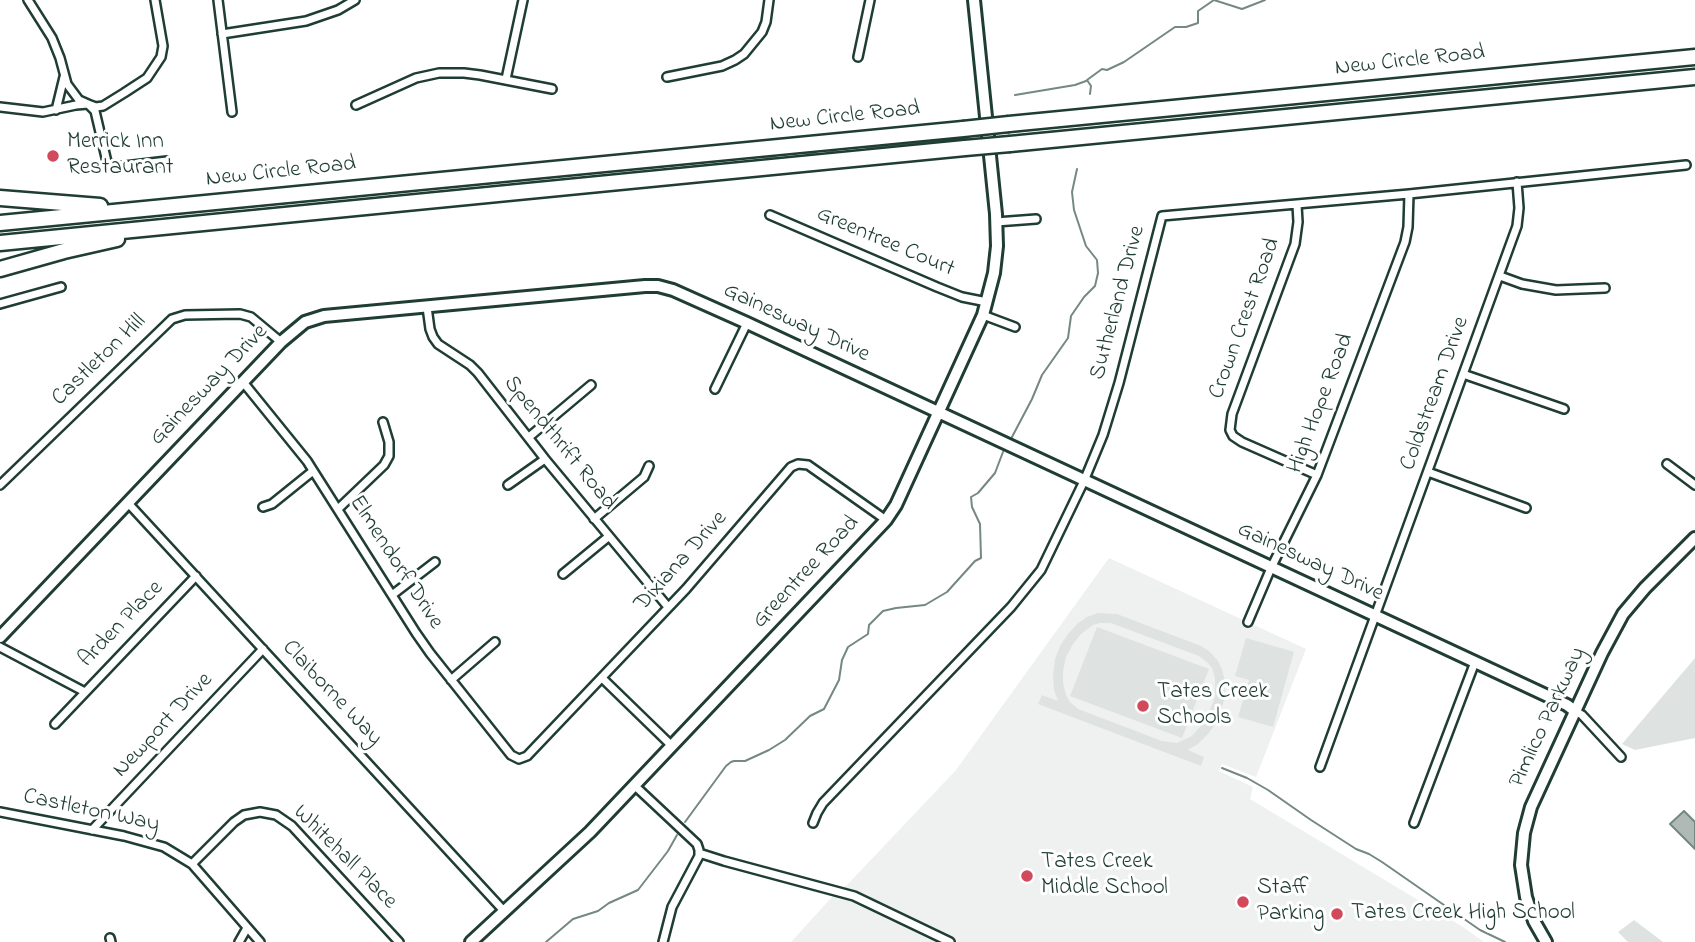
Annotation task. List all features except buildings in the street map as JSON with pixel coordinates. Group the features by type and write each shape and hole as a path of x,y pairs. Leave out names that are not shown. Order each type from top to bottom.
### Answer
{"highway":[{"name":"New Circle Road","path":"0,223 1695,57"},
{"name":"New Circle Road","path":"0,243 1695,77"},
{"path":"0,198 83,205 195,204"},
{"path":"0,269 112,240 302,213"}],"street":[{"path":"28,0 52,38 67,85 79,100 96,107 103,106 146,78 158,62 163,46 155,0"},
{"path":"218,0 232,112"},
{"path":"222,34 306,21 338,10 355,0"},
{"path":"506,79 523,0"},
{"path":"667,77 735,61 762,32 769,0"},
{"path":"858,57 870,0"},
{"name":"Greentree Road","path":"471,942 590,832 886,520 903,493 983,315 994,273 996,222 974,0"},
{"path":"356,105 416,78 431,75 464,73 552,89"},
{"path":"56,110 64,77"},
{"path":"0,107 50,112 88,104 95,111 106,159 110,164 116,167 167,161"},
{"name":"Sutherland Drive","path":"813,823 823,803 1011,607 1041,570 1103,435 1162,216 1297,205 1686,165"},
{"name":"Coldstream Drive","path":"1320,767 1500,276 1519,217 1517,182"},
{"name":"High Hope Road","path":"1248,622 1271,568 1317,475 1405,242 1409,194"},
{"name":"Crown Crest Road","path":"1297,205 1295,244 1232,414 1230,430 1233,436 1242,442 1317,475"},
{"name":"Greentree Court","path":"770,215 937,287 987,302"},
{"path":"996,222 1035,219"},
{"path":"1500,276 1548,289 1605,288"},
{"name":"Gainesway Drive","path":"0,637 281,342 296,328 314,318 658,286 747,323 1567,705 1582,715 1621,757"},
{"path":"0,304 61,287"},
{"name":"Spendthrift Road","path":"427,307 430,329 438,344 478,373 608,537 668,607"},
{"name":"Castleton Hill","path":"0,485 172,318 223,313 246,315 281,342"},
{"path":"983,315 1015,327"},
{"path":"715,389 747,323"},
{"path":"1463,374 1564,410"},
{"name":"Elmendorf Drive","path":"243,382 301,452 416,633 511,755 519,759"},
{"path":"529,438 591,385"},
{"path":"338,509 389,457 389,442 383,422"},
{"path":"508,485 545,458"},
{"name":"Dixiana Drive","path":"519,759 527,756 602,678 715,555 791,467 798,464 808,465 886,520"},
{"path":"1667,464 1695,485"},
{"path":"594,519 643,477 649,466"},
{"path":"264,507 272,504 313,471"},
{"path":"1427,472 1526,508"},
{"name":"Claiborne Way","path":"128,503 504,911"},
{"path":"563,574 608,537"},
{"name":"Pimlico Parkway","path":"1546,942 1534,921 1526,897 1521,864 1524,833 1531,807 1602,653 1623,614 1695,538"},
{"path":"392,595 435,562"},
{"name":"Arden Place","path":"0,647 85,692 195,576"},
{"path":"451,680 495,642"},
{"name":"Newport Drive","path":"92,830 263,649"},
{"path":"1414,823 1475,662"},
{"path":"602,678 672,746"},
{"path":"55,724 85,692"},
{"path":"634,786 697,844 699,853 671,907 663,942"},
{"name":"Castleton Way","path":"0,812 150,842 175,853 192,864 260,942"},
{"name":"Whitehall Place","path":"192,864 239,818 254,812 276,815 292,826 399,942"},
{"path":"699,853 853,896 950,942"},
{"path":"239,942 247,928"}],"shaded area":[{"name":"Tates Creek Schools","path":"1109,558 1306,649 1256,777 1222,764 1219,771 1253,787 1250,799 1484,942 791,942 956,770"},
{"path":"1098,613 1117,614 1201,646 1218,661 1225,681 1224,701 1217,722 1198,744 1188,750 1204,757 1201,766 1038,704 1042,695 1058,701 1054,690 1055,659 1068,634 1087,617","holes":["1111,623 1199,656 1212,668 1215,697 1206,720 1192,736 1177,743 1162,741 1078,709 1070,702 1063,683 1066,657 1081,634 1093,625"]},
{"path":"1097,627 1209,669 1182,738 1070,696"},
{"path":"1246,638 1294,652 1273,727 1238,717 1249,680 1235,676"},
{"path":"1695,658 1695,738 1635,750 1622,744"},
{"path":"1684,811 1695,822 1695,849 1670,824"},
{"path":"1634,920 1663,942 1628,942 1618,932"}],"waterway":[{"path":"1090,94 1091,86 1087,80 1102,69 1107,70 1124,62 1175,27 1198,23 1198,11 1214,0 1242,9 1265,0"},
{"path":"1015,95 1086,81"},
{"path":"1012,437 1042,375 1068,338 1071,316 1095,286 1097,260 1086,246 1074,210 1072,192 1077,169"},
{"path":"685,822 726,766 769,750 785,740 810,716 824,709 839,680 842,660 848,647 868,634 869,625 883,611 925,605 947,592 975,561 981,558 980,524 972,507 971,497 978,493 995,473 1003,452"},
{"path":"1222,768 1268,790 1356,849 1382,862 1480,930 1505,942"},
{"path":"546,942 573,919 598,911 638,890 677,835"}],"place":[{"name":"Merrick Inn Restaurant","path":"53,156"},
{"name":"Tates Creek Schools","path":"1143,706"},
{"name":"Tates Creek Middle School","path":"1027,876"},
{"name":"Staff Parking","path":"1243,902"},
{"name":"Tates Creek High School","path":"1337,914"}]}
